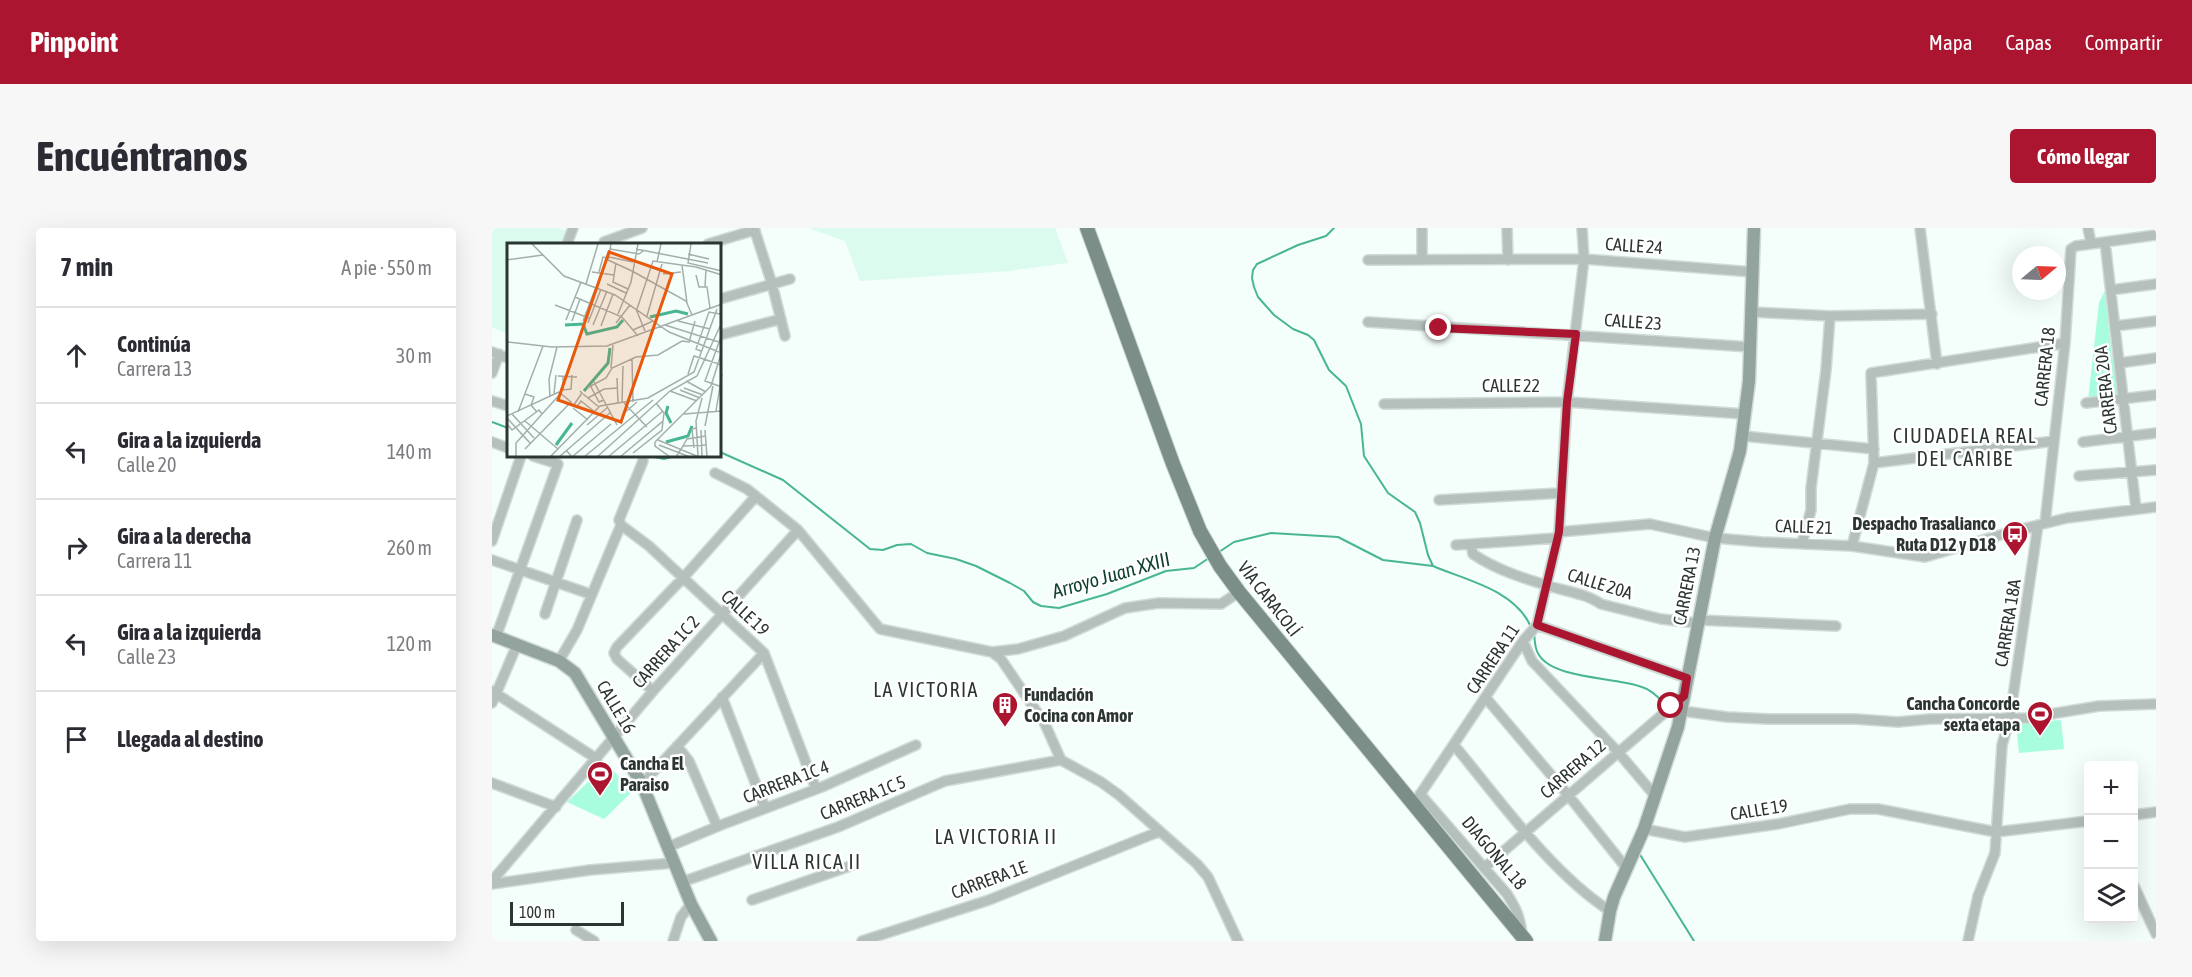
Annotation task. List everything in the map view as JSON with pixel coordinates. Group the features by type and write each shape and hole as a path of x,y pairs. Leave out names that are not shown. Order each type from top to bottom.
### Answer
{"main road":[{"name":"VÍA CARACOLÍ","path":"1087,228 1173,464 1200,531 1214,556 1239,592 1417,800 1524,938"}],"street":[{"path":"567,243 573,228"},
{"path":"605,243 642,228"},
{"path":"1422,228 1422,260"},
{"path":"1507,228 1508,260"},
{"name":"CARRERA 11","path":"1417,800 1534,627 1547,586 1558,535 1567,402 1584,259 1582,228"},
{"name":"CARRERA 13","path":"1605,941 1610,911 1644,829 1672,751 1672,710 1684,696 1714,538 1743,436 1753,312 1754,228"},
{"path":"1920,228 1937,364"},
{"path":"2088,228 2091,243 2156,235"},
{"path":"711,243 755,229 785,336"},
{"name":"CARRERA 20A","path":"2105,242 2136,509"},
{"name":"CARRERA 18","path":"2042,524 2065,343 2071,249 2091,243"},
{"name":"CALLE 24","path":"1368,260 1584,259 1754,272"},
{"path":"722,298 790,279"},
{"path":"2111,290 2156,284"},
{"path":"1753,312 1830,316 1932,314"},
{"path":"1802,543 1811,510 1811,488 1826,370 1830,316"},
{"path":"722,334 781,319"},
{"path":"2115,326 2156,321"},
{"name":"CALLE 23","path":"1368,322 1751,347"},
{"path":"1852,546 1874,463 1870,373 2065,343"},
{"path":"492,373 500,355"},
{"path":"2119,363 2156,358"},
{"path":"2086,403 2156,395"},
{"path":"492,401 507,406"},
{"name":"CALLE 22","path":"1384,404 1567,402 1745,414"},
{"path":"2083,442 2156,433"},
{"path":"1743,436 1874,449"},
{"path":"1874,463 2054,441"},
{"path":"492,442 507,447"},
{"path":"492,541 520,458"},
{"path":"494,636 558,465 539,458"},
{"path":"559,661 577,630 590,594 621,525 619,520 643,461"},
{"path":"2079,476 2156,470"},
{"path":"715,474 747,489 798,530 880,629 992,652 1018,649 1064,636 1125,608 1159,603 1221,604 1239,592"},
{"path":"1439,500 1560,493"},
{"path":"653,691 617,659 614,653 617,647 683,578 756,496"},
{"name":"CALLE 21","path":"1456,545 1650,524 1714,538 1852,546 1925,557 2042,524 2076,517 2156,507"},
{"path":"545,614 577,520"},
{"name":"CARRERA 18A","path":"1968,941 1978,896 1995,853 2002,745 2010,717 2042,524"},
{"name":"CALLE 19","path":"621,525 649,546 764,653 816,789"},
{"name":"CARRERA 1C 2","path":"492,882 653,691 798,530"},
{"name":"CALLE 20A","path":"1471,544 1473,554 1484,562 1547,586 1594,599 1601,604 1661,619 1836,626"},
{"path":"492,560 590,594"},
{"path":"1534,627 1687,678"},
{"name":"CALLE 16","path":"494,636 559,661 575,673 642,784 691,904 711,941"},
{"path":"1523,641 1532,661 1618,752 1656,797"},
{"path":"517,645 494,696 597,759"},
{"path":"992,652 1001,659 1045,724 1061,760 1101,782 1197,864 1208,877 1238,941"},
{"path":"642,784 764,653"},
{"path":"722,697 765,808"},
{"path":"1486,698 1627,869"},
{"path":"1672,710 1768,719 1855,718 1898,722 2048,716 2099,706 2156,704"},
{"name":"CARRERA 12","path":"1484,868 1618,752 1672,710"},
{"name":"CARRERA 1C 4","path":"668,847 816,789 916,745"},
{"path":"1454,745 1526,832 1577,887 1610,911"},
{"path":"677,746 689,761 717,826"},
{"name":"CARRERA 1C 5","path":"682,882 838,827 945,781 1061,760"},
{"path":"492,783 556,807"},
{"name":"DIAGONAL 18","path":"1417,800 1507,894 1516,909 1524,938"},
{"name":"CALLE 19","path":"1644,829 1685,837 1778,824 1850,809 1878,809 1996,832"},
{"path":"2138,814 2156,812"},
{"path":"1996,832 2084,821"},
{"name":"CARRERA 1E","path":"862,941 989,900 1158,832"},
{"path":"492,882 674,863"},
{"path":"752,900 853,865"},
{"path":"2138,896 2156,934"},
{"path":"673,941 681,917 691,904"},
{"path":"576,930 594,941"}],"shaded area":[{"path":"492,228 558,228 567,231 561,243 507,243 507,334 492,327"},
{"path":"808,228 1055,228 1068,263 1009,271 860,281 845,241"}],"green space":[{"path":"2105,291 2112,358 2115,358 2118,398 2088,400 2099,302"},
{"name":"Cancha Concorde sexta etapa","path":"2061,720 2064,749 2019,753 2016,724"},
{"name":"Cancha El Paraiso","path":"607,764 633,791 604,819 567,802"}],"waterway":[{"path":"1334,228 1326,236 1298,245 1257,264 1252,278 1258,297 1274,315 1293,329 1314,340 1329,370 1346,386 1361,424 1364,456 1388,493 1415,512 1433,566 1500,594 1522,613 1530,625"},
{"name":"Arroyo Juan XXIII","path":"492,422 507,428"},
{"name":"Arroyo Juan XXIII","path":"722,453 783,480 870,549 883,550 897,545 911,544 927,553 976,566 1024,591 1033,602 1041,606 1059,608 1107,594 1166,571 1194,568 1209,558"},
{"name":"Arroyo Juan XXIII","path":"659,458 668,458"},
{"name":"Arroyo Juan XXIII","path":"1219,552 1234,542 1271,533 1338,537 1383,560 1433,566"},
{"path":"1534,632 1536,650 1539,655 1557,669 1643,687 1654,693 1665,705"},
{"path":"1639,853 1694,941"}],"place":[{"name":"Despacho Trasalianco Ruta D12 y D18","path":"2015,557"},
{"name":"Fundación Cocina con Amor","path":"1005,728"},
{"name":"Cancha Concorde sexta etapa","path":"2040,737"},
{"name":"Cancha El Paraiso","path":"600,797"}],"district":[{"name":"CIUDADELA REAL DEL CARIBE","path":"1965,448"},
{"name":"LA VICTORIA","path":"926,690"},
{"name":"LA VICTORIA II","path":"996,837"},
{"name":"VILLA RICA II","path":"807,862"}],"route":[{"path":"1439,328 1576,334 1567,402 1559,532 1537,625 1687,678 1684,696 1671,706"}]}
